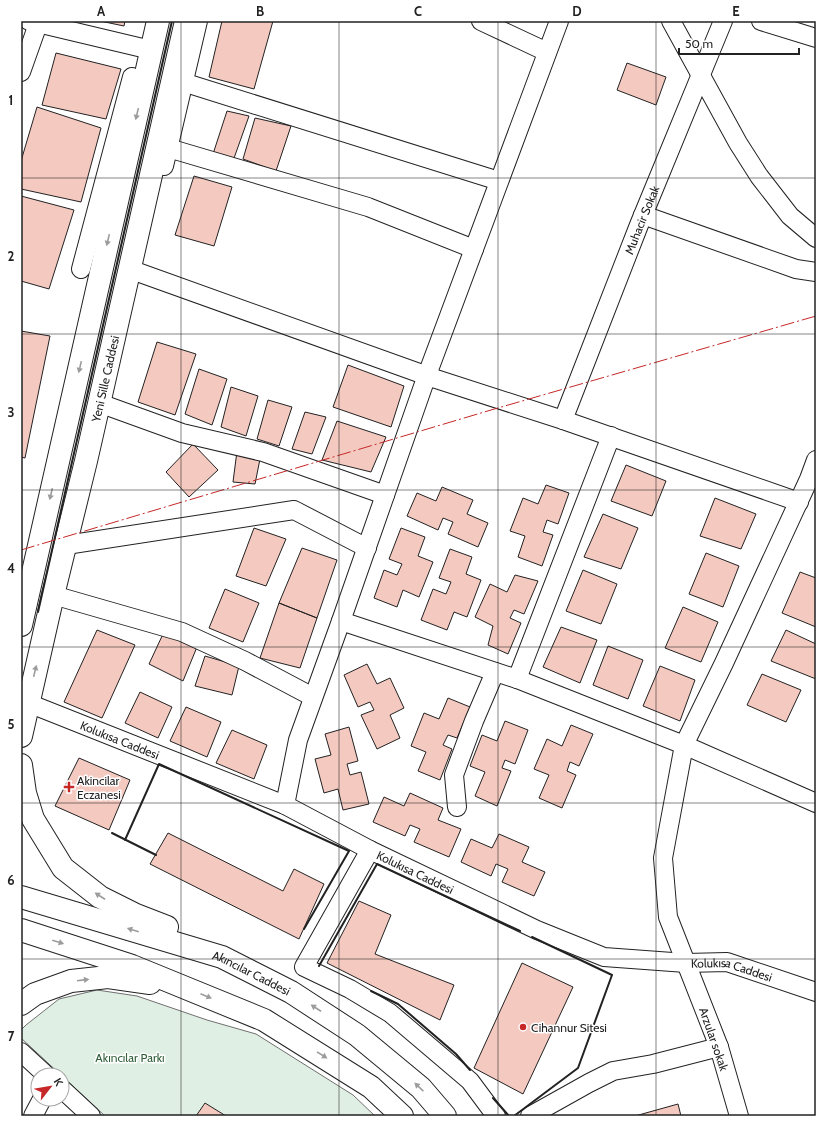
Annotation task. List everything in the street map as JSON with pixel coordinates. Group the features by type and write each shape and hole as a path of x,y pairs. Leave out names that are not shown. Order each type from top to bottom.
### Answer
{"main road":[{"path":"21,625 158,21"},
{"name":"Yeni Sille Caddesi","path":"21,736 53,595 71,538 104,405 129,269 186,21"},
{"path":"21,765 25,793 34,819 63,868 100,897 136,915 195,939 222,957"},
{"name":"Akıncılar Caddesi","path":"21,897 222,957 291,992 357,1035 420,1088 445,1116"},
{"path":"21,930 132,966 264,1020 371,1087 402,1116"},
{"path":"21,1004 35,994 71,981 108,977 187,988"}],"street":[{"path":"198,21 104,405 182,433 264,452 385,495"},
{"path":"481,21 547,52"},
{"path":"285,805 298,740 313,697 428,374 559,21"},
{"path":"670,21 738,143 759,176 790,216 816,238"},
{"name":"Muhacir Sokak","path":"563,420 643,215 723,21"},
{"path":"761,21 816,38"},
{"path":"21,72 33,22 151,50"},
{"path":"81,269 132,77"},
{"path":"173,79 499,181"},
{"path":"158,145 368,207 474,249"},
{"path":"643,215 796,269 816,272"},
{"path":"129,269 799,502"},
{"path":"517,679 611,436"},
{"name":"Arzular sokak","path":"739,1116 719,1047 668,917 663,858 684,745 799,502 813,480 816,460"},
{"path":"71,538 294,510 367,548"},
{"path":"53,595 182,632 245,661 313,697"},
{"path":"341,621 517,679 684,745 816,803"},
{"path":"457,807 454,775 474,721 496,672"},
{"name":"Kolukısa Caddesi","path":"28,702 285,805 370,850 537,930 604,957 686,963 727,962 816,992"},
{"path":"370,850 304,967 350,989 390,1013 470,1081 496,1116"},
{"path":"530,1116 613,1071 653,1064 719,1047"},
{"path":"21,1052 37,1067"},
{"path":"70,1096 91,1116"},
{"path":"33,1116 38,1107"}],"green space":[{"name":"Akıncılar Parkı","path":"97,990 137,996 207,1020 256,1034 353,1095 375,1116 105,1116 70,1084 70,1067 52,1067 21,1038 21,1030 59,999"}],"building":[{"path":"100,21 125,21 124,26"},
{"path":"222,21 273,21 254,89 209,77"},
{"path":"56,53 121,69 106,119 42,105"},
{"path":"627,63 666,77 656,105 617,90"},
{"path":"37,107 101,128 81,202 21,189 21,161"},
{"path":"227,111 249,116 233,161 213,154"},
{"path":"255,118 291,126 276,171 243,159"},
{"path":"194,176 232,187 214,246 175,235"},
{"path":"21,196 74,210 49,289 21,281"},
{"path":"21,331 50,336 25,458 21,457"},
{"path":"157,342 196,354 175,415 138,402"},
{"path":"348,365 404,386 391,427 333,407"},
{"path":"199,369 227,379 212,425 185,414"},
{"path":"231,387 258,396 246,436 221,427"},
{"path":"268,400 292,407 279,446 257,439"},
{"path":"305,412 326,417 312,454 292,449"},
{"path":"337,421 386,437 371,472 322,460"},
{"path":"193,444 218,470 189,497 166,472"},
{"path":"237,451 261,454 255,484 233,482"},
{"path":"626,465 666,481 652,516 611,501"},
{"path":"546,485 569,493 558,524 547,520 543,532 553,535 542,566 518,557 525,536 510,531 523,498 538,504"},
{"path":"442,487 473,500 467,514 488,523 478,547 448,534 453,522 443,518 438,530 407,516 417,493 436,501"},
{"path":"715,498 756,514 741,549 700,536"},
{"path":"603,514 638,528 621,569 584,557"},
{"path":"254,528 286,539 266,586 236,576"},
{"path":"401,528 425,537 418,556 433,562 419,597 403,590 397,607 374,598 384,570 397,575 402,564 389,559"},
{"path":"302,548 337,560 317,618 279,603"},
{"path":"450,549 472,557 466,574 481,580 467,617 454,612 447,630 421,620 433,589 446,594 451,582 439,578"},
{"path":"706,553 739,566 723,607 689,594"},
{"path":"583,570 617,584 601,624 566,611"},
{"path":"800,572 816,578 816,627 782,613"},
{"path":"515,575 538,581 524,614 514,610 510,618 521,623 508,654 488,645 493,626 475,617 490,584 507,592"},
{"path":"225,589 259,603 243,642 209,628"},
{"path":"279,603 317,618 300,668 260,658"},
{"path":"683,607 718,622 701,662 665,648"},
{"path":"561,627 597,640 580,683 543,667"},
{"path":"97,630 135,645 102,718 64,702"},
{"path":"786,630 816,644 816,679 771,661"},
{"path":"163,634 197,647 183,681 149,664"},
{"path":"608,646 643,660 628,699 593,685"},
{"path":"205,656 239,666 232,695 195,686"},
{"path":"367,664 377,684 390,678 404,708 390,715 400,738 377,749 361,715 374,710 370,702 358,707 344,675"},
{"path":"660,666 695,680 680,721 643,706"},
{"path":"762,674 801,690 786,722 747,705"},
{"path":"140,692 172,707 158,738 125,723"},
{"path":"448,698 470,707 457,738 448,735 443,745 452,749 440,780 418,771 426,752 411,746 424,713 439,719"},
{"path":"186,707 221,722 207,757 170,741"},
{"path":"505,721 528,730 515,764 505,760 502,768 511,771 497,806 475,796 485,772 470,766 482,735 497,741"},
{"path":"571,725 593,734 579,766 570,762 567,771 576,775 562,808 539,798 549,775 534,769 547,739 562,746"},
{"path":"349,727 358,761 347,764 350,775 361,772 369,804 343,810 338,789 324,793 315,759 331,755 325,734"},
{"path":"232,730 267,745 254,779 216,763"},
{"path":"79,758 130,780 109,830 55,806"},
{"path":"410,793 443,808 438,820 461,829 449,857 414,842 420,829 410,825 405,836 373,822 384,797 404,806"},
{"path":"168,833 283,891 294,869 324,884 299,939 150,864"},
{"path":"499,834 529,847 522,862 545,872 534,896 502,882 508,869 496,864 491,876 461,862 471,839 492,848"},
{"path":"359,901 391,915 375,954 454,985 440,1020 327,963"},
{"name":"Cihannur Sitesi","path":"522,963 573,987 523,1094 474,1068"},
{"path":"205,1103 226,1116 196,1116"},
{"path":"678,1104 681,1116 635,1116"}],"wall":[{"path":"38,612 172,21"},
{"path":"125,840 159,764 349,851 304,929"},
{"path":"112,833 156,855"},
{"path":"319,966 377,864 520,931"},
{"path":"514,1116 578,1068 612,975 532,937"},
{"path":"371,991 398,1004 456,1054 470,1070"},
{"path":"493,1098 509,1116"}],"power":[{"path":"21,550 491,410 816,316"}],"place":[{"name":"Akincilar Eczanesi","path":"69,787"},
{"name":"Cihannur Sitesi","path":"523,1027"}]}
